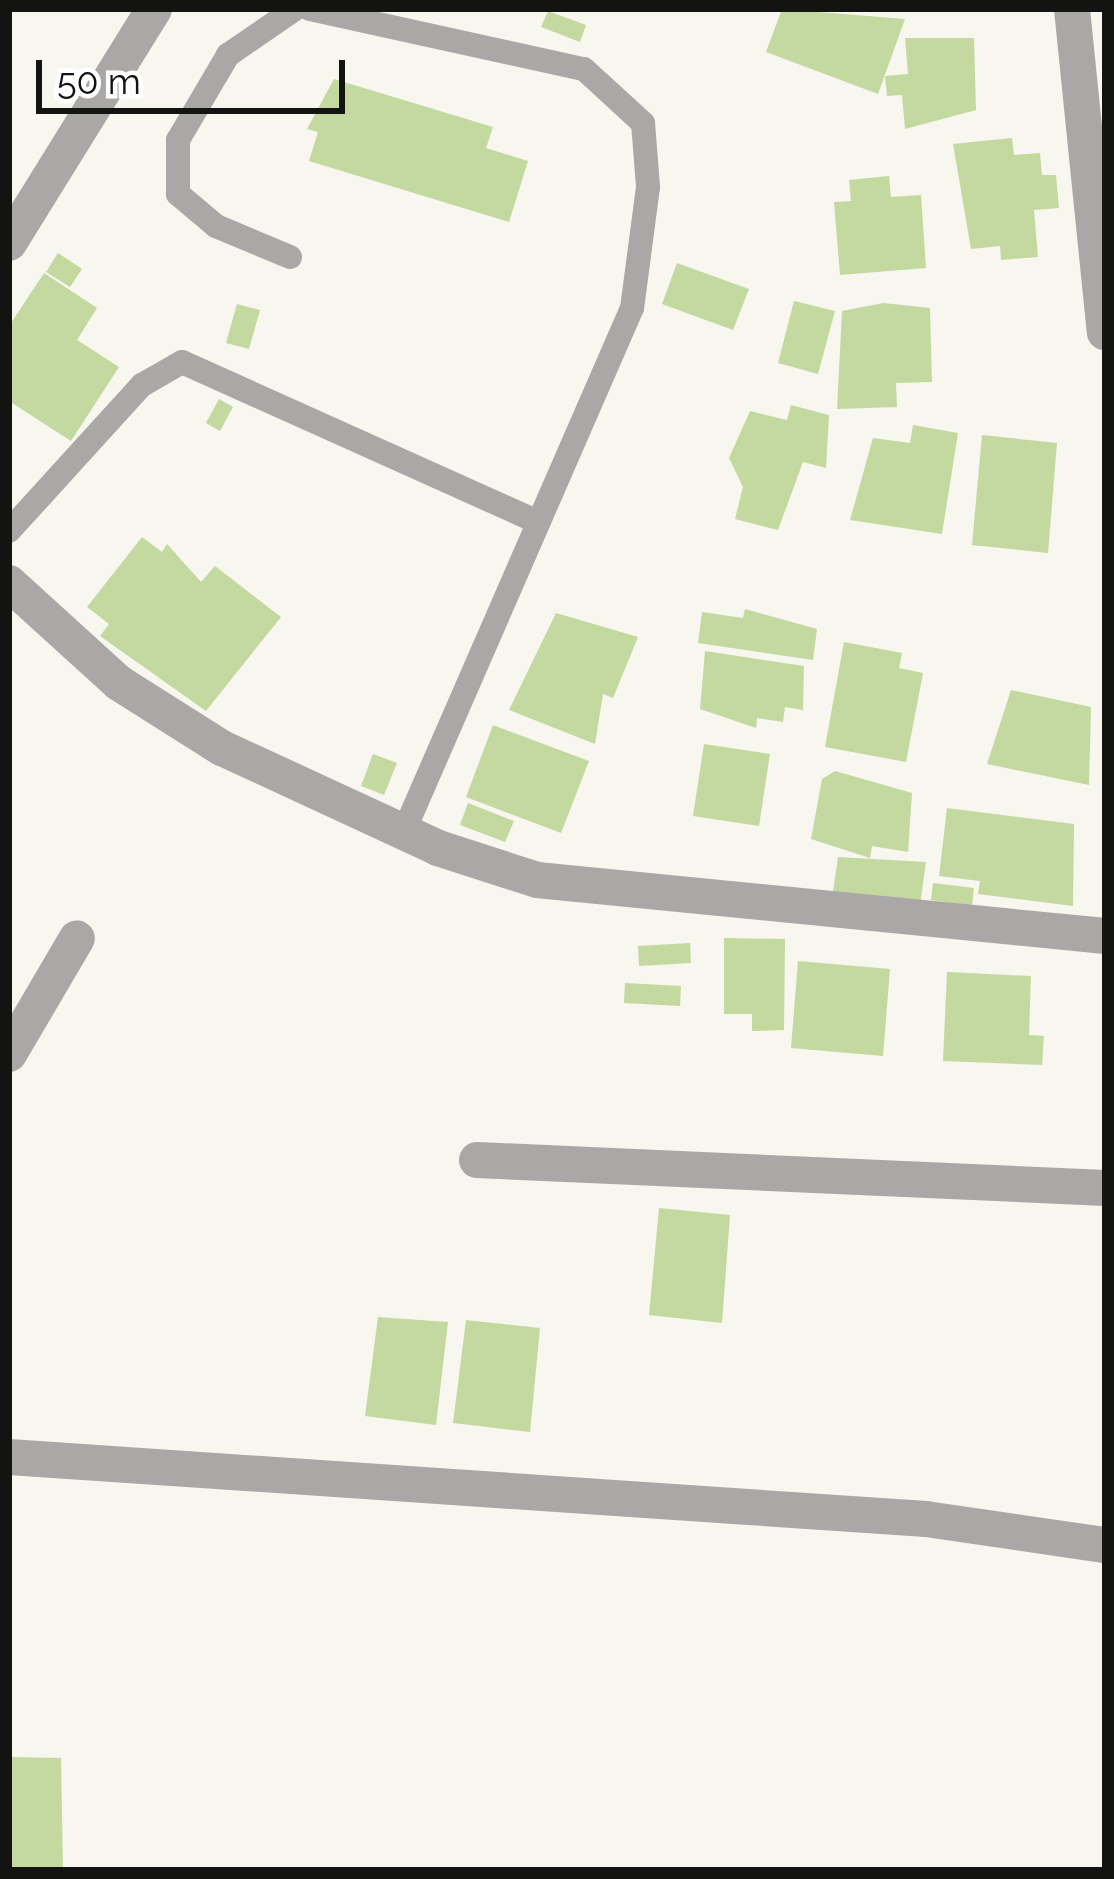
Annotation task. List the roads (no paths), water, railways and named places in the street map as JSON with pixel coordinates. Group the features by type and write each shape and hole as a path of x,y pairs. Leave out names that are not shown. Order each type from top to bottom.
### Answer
{"street":[{"path":"9,243 154,9"},
{"path":"1072,9 1096,126 1105,332"},
{"path":"9,583 119,682 205,737 404,832 537,880 1105,936"},
{"path":"9,1054 77,938"},
{"path":"477,1160 1105,1188"},
{"path":"9,1457 926,1519 1105,1545"}],"lane":[{"path":"290,257 216,226 178,194 178,140 228,55 295,9"},
{"path":"310,9 584,69 643,123 648,187 632,308 404,832"},
{"path":"9,531 142,385 182,362 538,522"}]}
